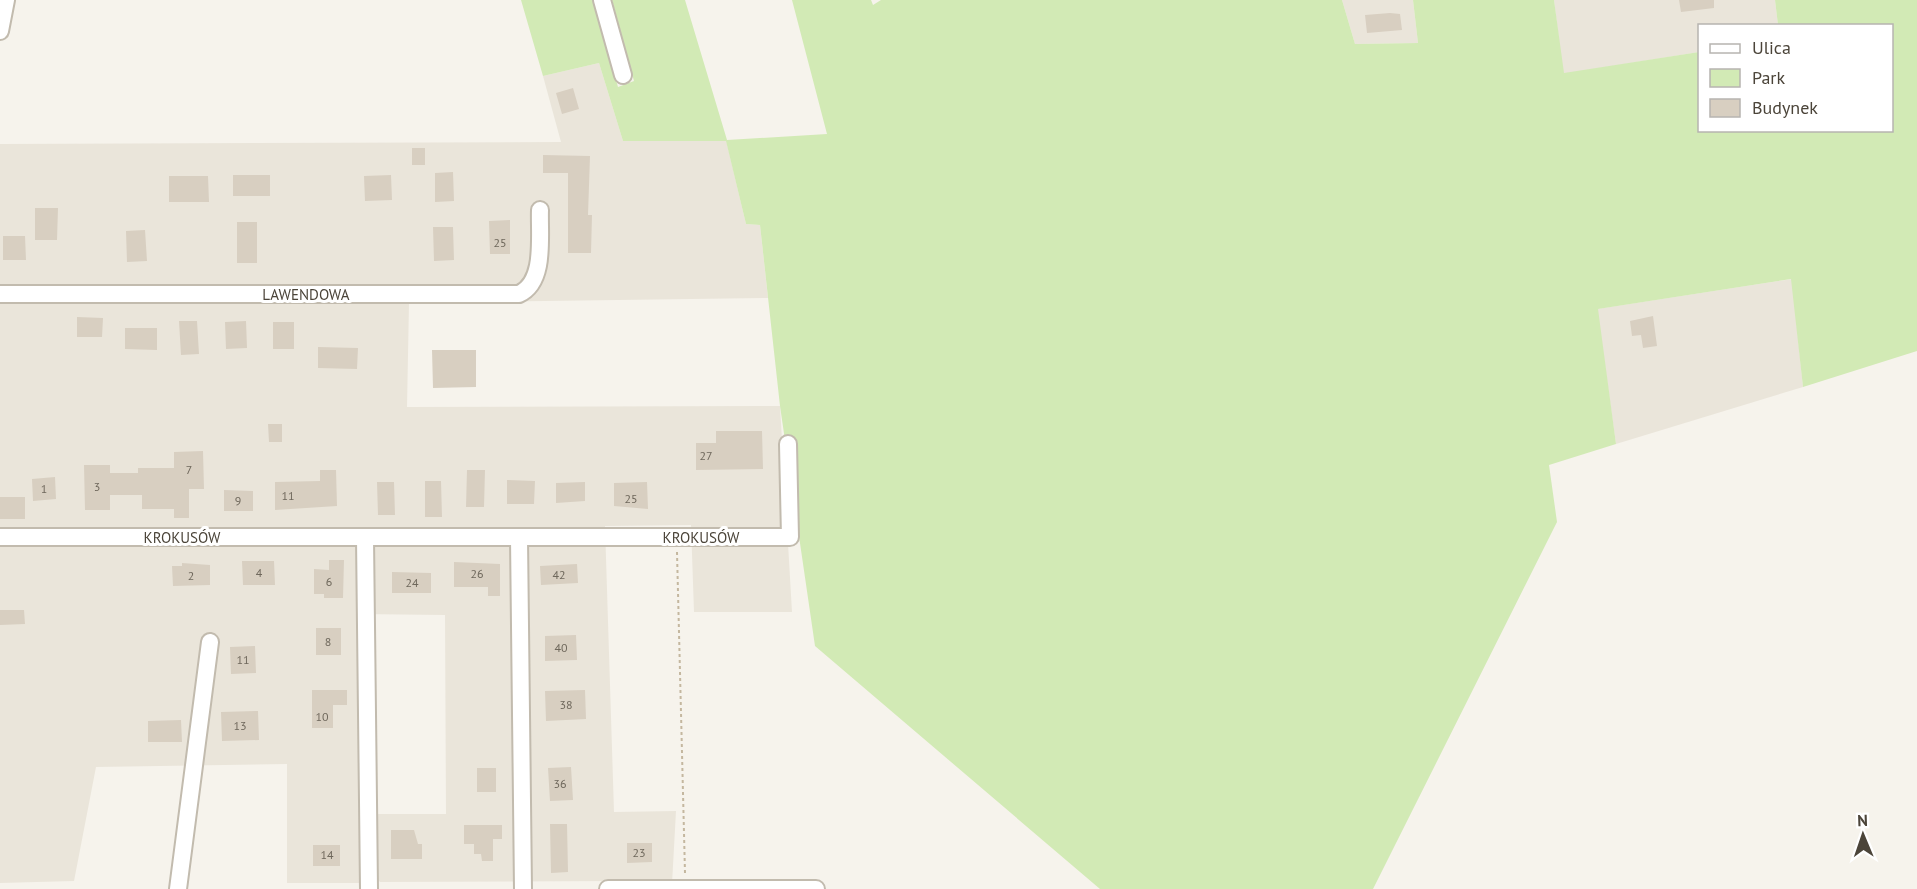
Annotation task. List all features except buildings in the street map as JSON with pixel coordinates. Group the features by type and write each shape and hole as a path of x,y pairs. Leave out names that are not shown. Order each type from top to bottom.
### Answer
{"street":[{"path":"0,31 6,0"},
{"path":"602,0 624,75"},
{"name":"LAWENDOWA","path":"0,294 519,294 529,290 536,278 540,210"},
{"name":"KROKUSÓW","path":"0,537 790,537 788,444"},
{"path":"365,538 369,889"},
{"path":"519,538 523,889"},
{"path":"178,889 210,642"},
{"path":"608,889 816,889"}],"path":[{"path":"676,537 685,888"}],"shaded area":[{"path":"1342,0 1413,0 1418,43 1355,44"},
{"path":"1554,0 1775,0 1778,24 1698,24 1698,52 1563,74"},
{"path":"599,63 623,141 726,140 746,224 760,225 768,298 409,303 407,407 780,406 792,612 694,612 691,525 605,526 614,812 676,811 672,884 618,881 380,882 376,878 375,814 446,814 445,615 357,614 361,883 287,883 287,764 96,767 74,881 0,883 0,144 561,142 543,76"},
{"path":"1792,279 1803,387 1616,444 1597,309"}],"green space":[{"path":"521,0 593,0 618,87 634,81 612,0 685,0 727,140 827,134 792,0 871,0 873,5 881,0 1342,0 1355,44 1418,43 1413,0 1554,0 1564,73 1698,52 1698,132 1893,132 1893,24 1778,24 1775,0 1917,0 1917,351 1803,387 1791,279 1598,309 1616,444 1549,465 1557,522 1373,889 1100,889 815,646 780,406 760,225 746,224 726,141 623,141 599,63 543,76"}]}
